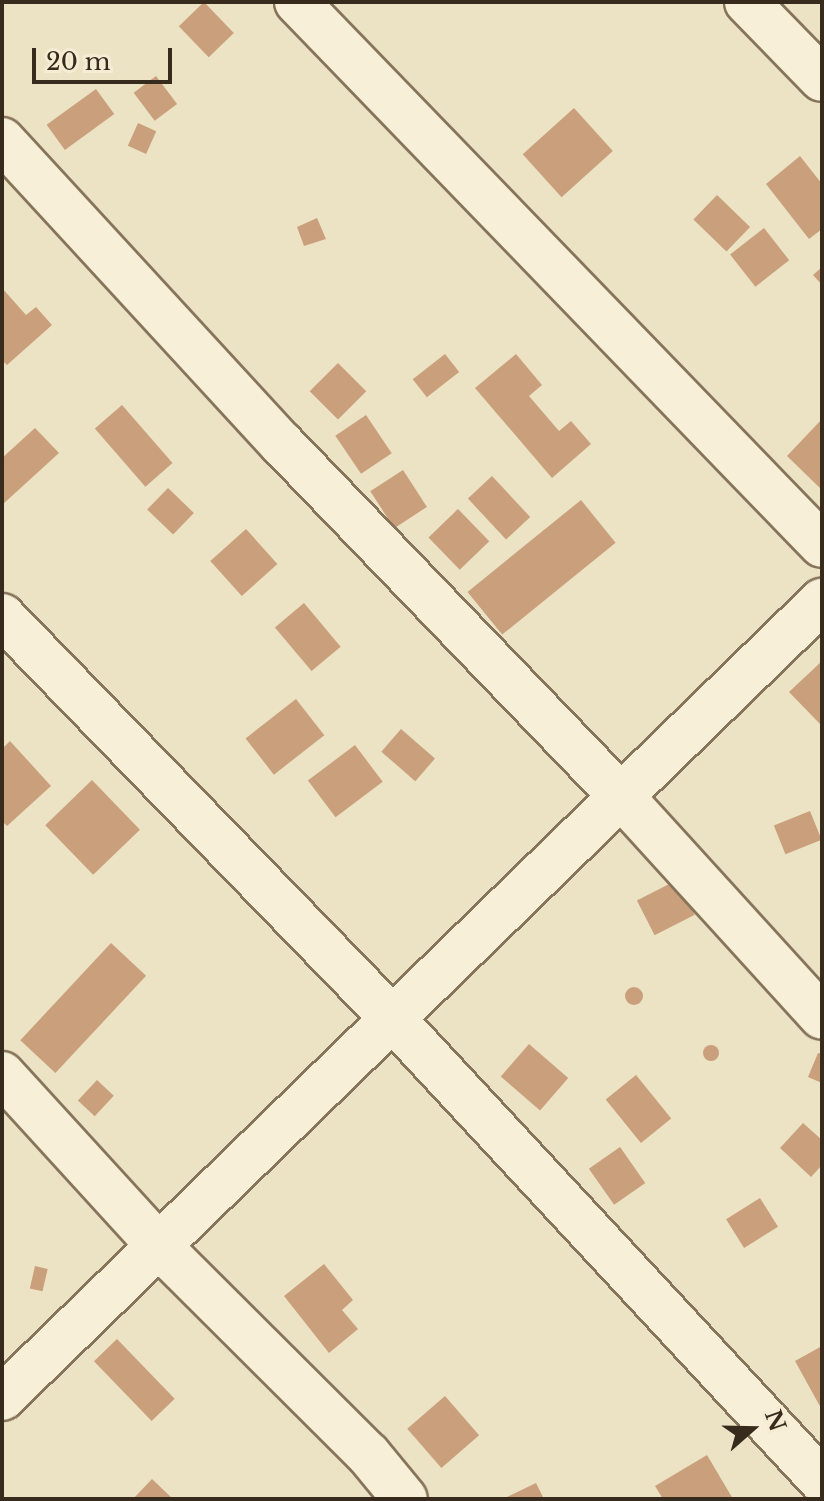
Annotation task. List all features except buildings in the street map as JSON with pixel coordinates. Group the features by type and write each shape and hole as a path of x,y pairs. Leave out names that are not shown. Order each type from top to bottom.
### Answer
{"street":[{"path":"297,2 822,545"},
{"path":"747,2 822,79"},
{"path":"2,140 282,444 622,797 822,1017"},
{"path":"2,1398 822,601"},
{"path":"2,616 393,1019 822,1484 799,1499"},
{"path":"2,1074 158,1245 368,1454 405,1499"}]}
